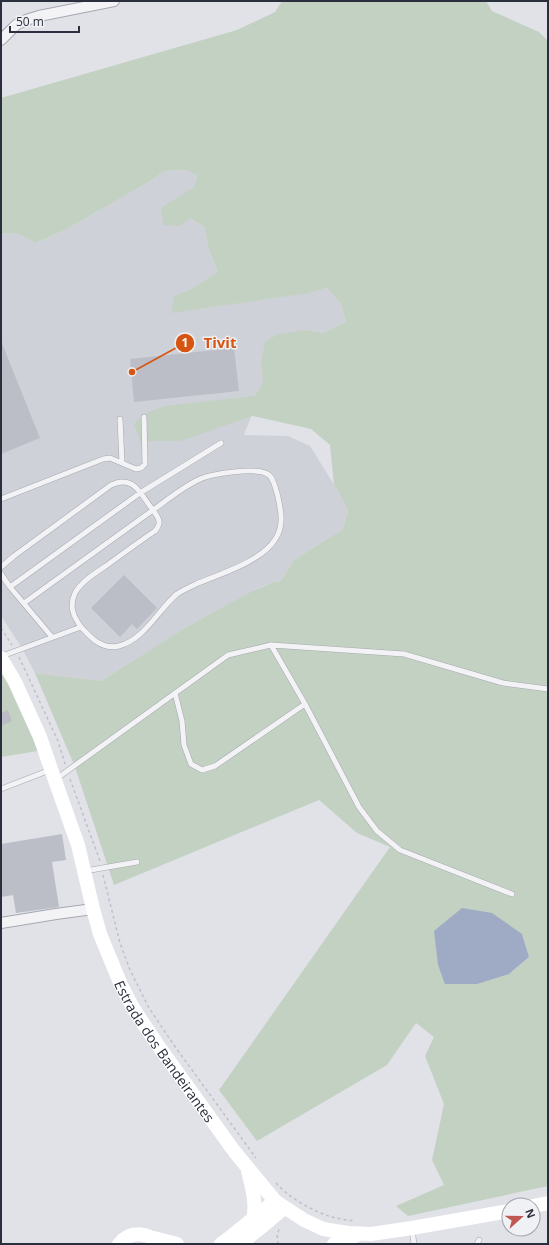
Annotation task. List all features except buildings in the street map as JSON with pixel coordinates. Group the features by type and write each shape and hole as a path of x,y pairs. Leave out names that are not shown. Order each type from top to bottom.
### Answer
{"main road":[{"name":"Estrada dos Bandeirantes","path":"1,657 21,694 40,737 78,845 100,934 121,985 133,1008 157,1044 234,1151 253,1165 280,1204 304,1220 323,1229 348,1233 359,1228 371,1234 501,1212"},
{"path":"253,1165 255,1203 253,1220"},
{"path":"221,1244 253,1220 280,1204"},
{"path":"240,1244 264,1225 280,1204"},
{"path":"334,1244 359,1228"},
{"path":"119,1244 122,1240 129,1236 138,1234 146,1235 157,1241 177,1244"}],"street":[{"path":"1,40 16,25 26,20 114,1"},
{"path":"1,923 93,909"}],"lane":[{"path":"1,498 103,459 110,458 136,469 141,468 145,464 144,417"},
{"path":"120,419 122,463"},
{"path":"10,587 140,493 220,443"},
{"path":"1,567 111,485 118,482 129,482 153,510 159,521 159,526 156,531 79,587 72,602 72,610 75,619 91,638 100,644 110,647 119,646 136,637 177,594 260,555 273,543 281,524 277,491 272,478 268,474 255,471 210,475 197,480 153,510 24,603"},
{"path":"1,574 52,637"},
{"path":"1,657 81,627"},
{"path":"271,645 306,704 359,807 377,831 400,850 512,894"},
{"path":"1,789 67,771 228,655 271,645 404,654 503,683 548,689"},
{"path":"175,692 182,720 184,745 191,764 202,770 215,766 306,704"},
{"path":"84,871 138,862"},
{"path":"412,1228 414,1244"}],"path":[{"path":"1,628 21,660 58,741 67,771 98,854 120,943 130,970 149,1008 253,1165"},
{"path":"274,1180 278,1186 299,1202 359,1228"}],"shaded area":[{"path":"187,170 197,176 190,218 204,227 209,250 218,272 191,289 174,296 309,293 327,288 341,304 346,322 323,333 306,330 261,362 264,383 244,435 288,436 310,446 338,491 348,511 343,529 294,560 281,581 272,582 246,594 183,629 101,681 35,673 22,648 1,616 1,233 19,234 37,243 65,230 152,180 164,171"}],"green space":[{"path":"282,1 486,1 492,11 539,32 548,41 548,1186 408,1216 396,1206 444,1185 432,1160 444,1104 425,1056 434,1037 416,1023 387,1065 257,1141 219,1090 390,847 357,833 319,800 114,885 75,767 35,673 101,681 183,629 246,594 273,582 281,581 294,560 343,529 348,511 334,485 330,445 311,429 253,416 180,441 140,441 134,424 144,414 164,406 255,396 263,383 261,362 265,342 278,334 306,330 323,333 346,322 341,304 327,288 309,293 171,313 174,296 191,289 218,272 209,250 204,227 190,218 180,226 163,225 161,208 194,187 197,176 187,170 164,171 152,180 65,230 36,243 19,234 1,233 1,98 237,30 275,12","holes":["522,934 529,957 509,974"]},
{"path":"1,669 17,700 38,751 1,757"}],"water":[{"path":"462,908 492,913 522,934 529,957 509,974 477,984 445,984 438,965 434,931"}],"place":[{"name":"Tivit","path":"132,372"}]}
